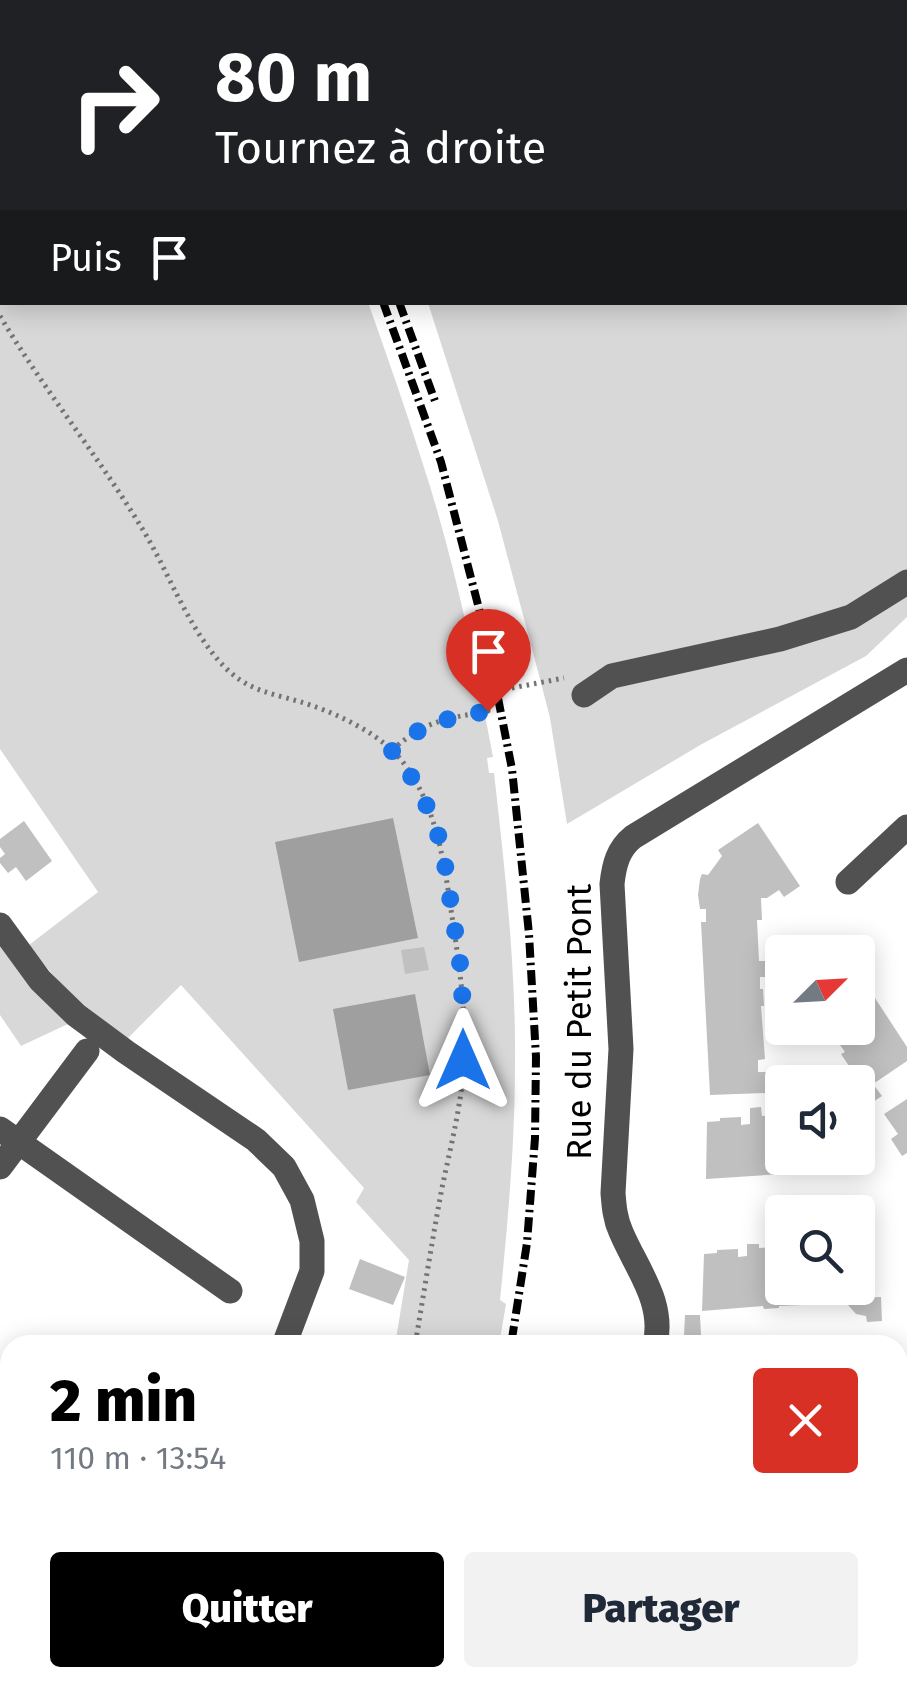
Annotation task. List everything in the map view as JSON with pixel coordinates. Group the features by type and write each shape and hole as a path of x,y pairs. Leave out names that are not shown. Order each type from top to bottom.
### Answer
{"street":[{"path":"584,695 612,676 780,638 850,616 907,582"},
{"name":"Rue du Petit Pont","path":"656,1335 655,1301 614,1212 621,1048 612,884 617,858 633,837 907,670"},
{"path":"848,882 907,827"},
{"path":"0,925 40,980 76,1014 256,1140 284,1167 302,1200 312,1241 312,1271 288,1335"},
{"path":"0,1168 9,1136 86,1052"},
{"path":"9,1136 230,1292"}],"path":[{"path":"0,316 27,362 126,503 199,634 220,662 260,692 311,705 372,735 401,759 424,799 442,845 462,976 464,1016 462,1085 417,1335"},
{"path":"392,751 410,734 436,721 488,711 486,693 520,687"}],"shaded area":[{"path":"0,305 369,305 443,531 493,757 487,758 489,773 494,773 502,846 515,1028 512,1153 500,1300 506,1304 501,1335 397,1335 409,1260 356,1202 364,1188 181,985 125,1041 50,972 29,945 98,892 0,749"},
{"path":"429,305 907,305 907,617 866,656 702,744 567,824 550,718 498,521"},
{"path":"393,818 418,938 299,962 275,842"},
{"path":"0,941 70,1023 21,1046 0,1015"},
{"path":"415,994 430,1075 348,1090 333,1009"}],"building":[{"path":"24,821 52,861 26,881 16,867 8,873 0,863 5,854 0,839"},
{"path":"758,823 800,886 784,897 779,890 761,898 762,920 757,920 759,961 765,961 760,989 765,1059 758,1060 758,1072 765,1072 765,1093 710,1095 701,922 706,922 706,909 700,909 698,895 702,874 708,875 722,856 718,850"},
{"path":"424,947 429,970 405,974 401,950"},
{"path":"875,998 907,1047 907,1061 875,1083 875,1065 848,1065 841,1054 845,1052 840,1045 875,1045"},
{"path":"907,1099 907,1153 902,1156 891,1139 898,1134 884,1114"},
{"path":"761,1107 765,1116 766,1175 706,1179 707,1122 741,1117 741,1125 750,1124 750,1108"},
{"path":"747,1244 765,1248 765,1305 802,1305 702,1311 704,1254 738,1249 738,1257 747,1256"},
{"path":"360,1259 405,1277 393,1305 349,1289"},
{"path":"875,1297 881,1297 882,1321 867,1322 866,1316 856,1314 848,1305 875,1305"},
{"path":"685,1315 700,1315 701,1335 684,1335"}],"railway":[{"path":"384,305 441,462 485,632 512,769 529,934 536,1057 527,1243 513,1335"},
{"path":"400,305 435,401"}],"route":[{"path":"463,1060 462,976 442,845 424,799 401,759 392,751 410,734 436,721 488,711"}]}
